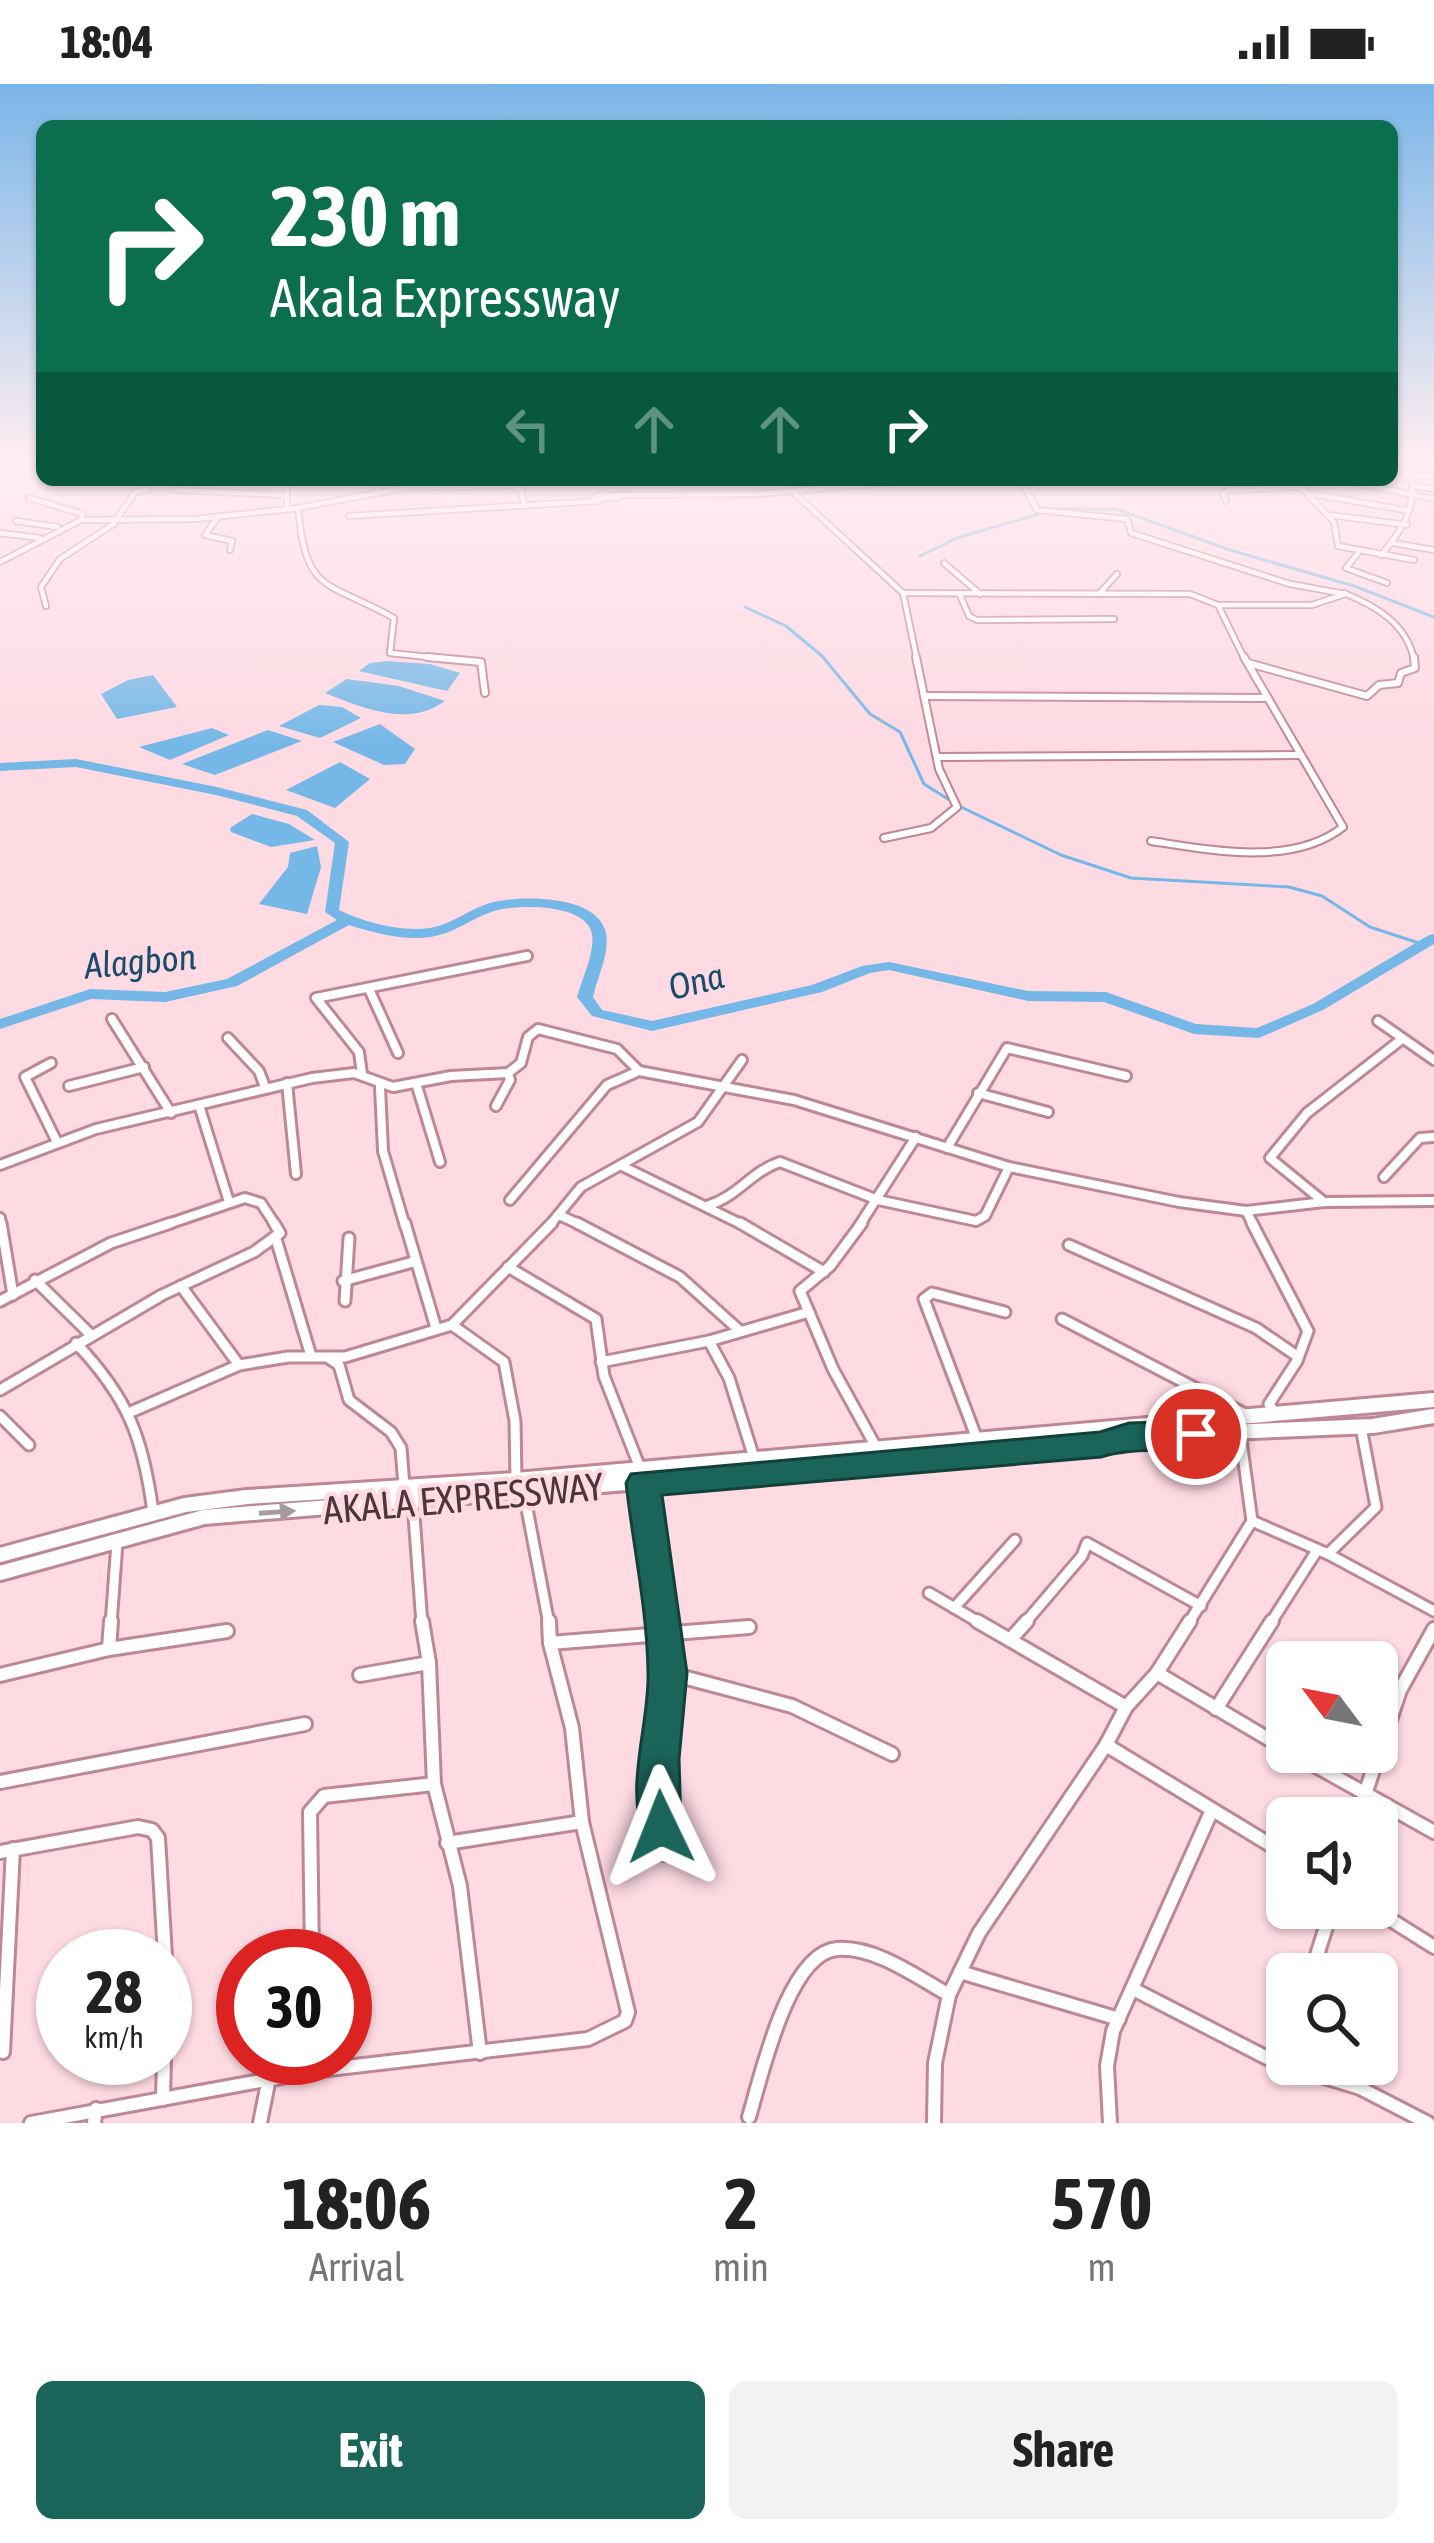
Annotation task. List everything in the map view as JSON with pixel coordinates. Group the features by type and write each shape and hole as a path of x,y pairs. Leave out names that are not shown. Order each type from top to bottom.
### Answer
{"main road":[{"name":"AKALA EXPRESSWAY","path":"641,1476 876,1447 1434,1400"},
{"path":"1347,1406 1367,1426"},
{"path":"1307,1409 1316,1429"},
{"name":"AKALA EXPRESSWAY","path":"0,1573 204,1517 413,1502 584,1480 1101,1445 1129,1436 1367,1426 1434,1416"},
{"name":"AKALA EXPRESSWAY","path":"0,1556 153,1514 247,1497 520,1486"}],"street":[{"path":"46,606 41,586 53,567 70,554"},
{"path":"304,554 312,572 394,617 390,652 481,662 485,693"},
{"path":"860,554 902,593 938,758 956,811 932,828 884,838"},
{"path":"1197,554 1290,584 1344,593 1394,620 1416,653 1415,668 1401,673 1399,683 1381,684 1367,696 1247,663"},
{"path":"1359,554 1346,568 1387,583"},
{"path":"1371,554 1414,560"},
{"path":"944,563 982,596"},
{"path":"1098,595 1118,574"},
{"path":"902,593 1195,595 1218,605 1312,605 1344,593"},
{"path":"960,595 977,620 1114,619"},
{"path":"1151,841 1206,852 1245,853 1336,835 1344,824 1264,698 1218,605"},
{"path":"926,696 1264,698"},
{"path":"938,758 1300,754"},
{"path":"362,1074 364,1064 348,1034 315,1000 527,956"},
{"path":"369,988 398,1053"},
{"path":"112,1019 171,1113"},
{"path":"1378,1022 1434,1060"},
{"path":"0,1165 57,1142 287,1083 362,1074 379,1086 508,1073 521,1064 528,1036 538,1029 617,1049 639,1071 794,1100 1009,1167 1246,1211 1324,1202 1434,1201"},
{"path":"228,1038 259,1072 265,1087"},
{"path":"1324,1202 1270,1158 1272,1149 1292,1124 1402,1039"},
{"path":"947,1148 1007,1048 1126,1076"},
{"path":"452,1325 581,1187 692,1127 742,1060"},
{"path":"51,1063 28,1072 25,1079 57,1142"},
{"path":"70,1086 144,1067"},
{"path":"510,1200 601,1091 639,1071"},
{"path":"496,1106 510,1080 508,1073"},
{"path":"287,1083 296,1174"},
{"path":"416,1083 440,1162"},
{"path":"379,1086 383,1151 394,1175 413,1262 436,1328"},
{"path":"978,1093 1048,1112"},
{"path":"200,1105 229,1202"},
{"path":"876,1447 833,1369 800,1291 824,1272 878,1200 916,1137"},
{"path":"1384,1177 1420,1138 1434,1137"},
{"path":"709,1205 734,1196 765,1166 780,1162 878,1200 976,1221 985,1216 1009,1167"},
{"path":"620,1166 709,1205 824,1272"},
{"path":"0,1301 111,1244 229,1202 257,1199 280,1233 76,1343 0,1390"},
{"path":"1246,1211 1308,1331 1287,1385 1273,1396 1274,1412"},
{"path":"559,1215 676,1270 720,1306 740,1331"},
{"path":"0,1218 13,1294"},
{"path":"345,1301 350,1238"},
{"path":"276,1239 311,1357"},
{"path":"1069,1245 1256,1328 1298,1356"},
{"path":"343,1281 413,1262"},
{"path":"508,1268 596,1319 601,1362 641,1476 668,1673 657,1799 664,1854"},
{"path":"35,1280 92,1336"},
{"path":"181,1286 239,1365"},
{"path":"977,1439 924,1299 932,1293 1005,1312"},
{"path":"601,1362 709,1341 809,1312"},
{"path":"1062,1319 1247,1415"},
{"path":"133,1411 239,1365 330,1359 452,1325 503,1363 520,1486 549,1612 550,1643 572,1728 582,1822 628,2012 625,2021 588,2039 372,2060"},
{"path":"709,1341 729,1378 754,1459"},
{"path":"76,1343 133,1411 145,1449 153,1514"},
{"path":"330,1359 339,1365 349,1400 392,1432 401,1448 404,1488"},
{"path":"0,1416 29,1445"},
{"path":"1216,1709 1322,1553 1376,1508 1367,1426"},
{"path":"934,2123 935,2063 949,1995 960,1972 1004,1890 1106,1744 1126,1707 1157,1673 1252,1521 1240,1433"},
{"path":"413,1502 416,1589 429,1664 434,1784 469,1935 480,2053"},
{"path":"1252,1521 1434,1611"},
{"path":"109,1649 117,1538"},
{"path":"954,1608 1015,1540"},
{"path":"1010,1640 1088,1543 1201,1606"},
{"path":"929,1593 1126,1707"},
{"path":"550,1643 748,1627"},
{"path":"1363,1797 1423,1640 1434,1629"},
{"path":"0,1675 109,1649 227,1631"},
{"path":"361,1675 429,1664"},
{"path":"668,1673 792,1706 892,1754"},
{"path":"1157,1673 1266,1738"},
{"path":"0,1782 305,1724"},
{"path":"1106,1744 1266,1843"},
{"path":"1327,1773 1434,1832"},
{"path":"310,1929 314,1802 324,1796 434,1784"},
{"path":"1109,2123 1107,2066 1119,2019 1211,1810"},
{"path":"446,1843 582,1822"},
{"path":"3,2052 7,1850 138,1827 152,1830 158,1838 163,1929"},
{"path":"1398,1924 1434,1947"},
{"path":"749,2117 794,1984 817,1954 832,1948 867,1955 949,1995"},
{"path":"960,1972 1119,2019"},
{"path":"1132,1989 1266,2057"},
{"path":"163,2085 163,2099"},
{"path":"31,2123 95,2116 233,2085"},
{"path":"260,2123 267,2085"},
{"path":"1350,2085 1431,2122"}],"water":[{"path":"370,663 430,664 460,673 447,691 359,671"},
{"path":"153,675 177,707 117,719 101,694 128,680"},
{"path":"347,679 399,686 445,701 416,713 385,713 325,693"},
{"path":"319,705 342,707 361,718 320,738 279,726"},
{"path":"380,724 415,749 405,764 384,765 333,742"},
{"path":"212,728 229,735 170,760 139,747"},
{"path":"268,730 302,741 215,775 182,764"},
{"path":"340,762 370,779 335,808 286,790"},
{"path":"252,814 289,824 315,840 271,847 231,832 230,828"},
{"path":"317,846 321,867 307,914 259,904 288,867 290,853"}],"waterway":[{"path":"920,556 924,554"},
{"path":"1244,554 1354,586 1434,617"},
{"path":"745,607 786,626 822,656 870,714 900,732 924,784 951,801"},
{"name":"Ona","path":"0,767 76,763 302,813 342,842 332,912 376,928 432,932 502,904 552,904 584,913 599,933 585,997 597,1013 652,1026 817,989 867,969 889,966 1028,996 1106,997 1194,1029 1259,1033 1318,1007 1434,938"},
{"path":"959,806 1061,855 1131,878 1289,887 1322,896 1370,927 1422,944"},
{"name":"Alagbon","path":"0,1024 90,994 165,997 232,983 347,920"}],"route":[{"path":"661,1827 657,1799 668,1673 643,1483 1101,1445 1129,1436 1196,1434"}]}
